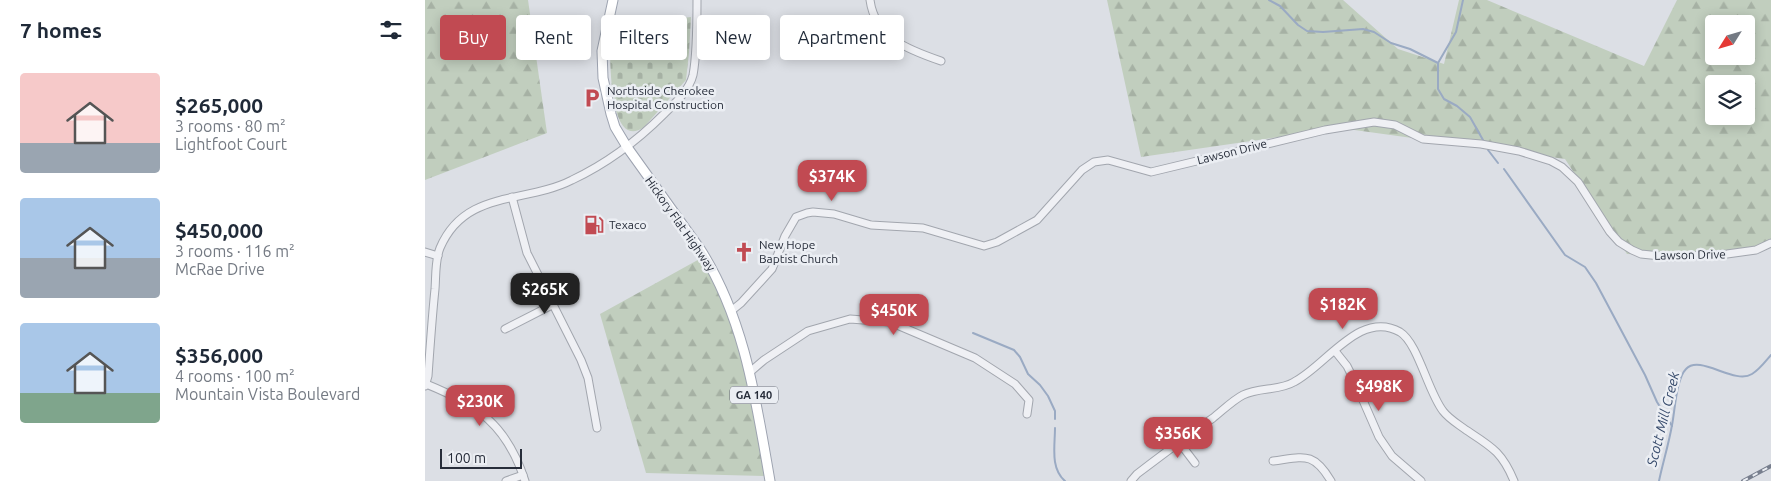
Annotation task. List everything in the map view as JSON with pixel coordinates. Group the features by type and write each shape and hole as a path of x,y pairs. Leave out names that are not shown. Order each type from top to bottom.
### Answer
{"main road":[{"name":"Hickory Flat Highway","path":"613,0 602,51 603,78 608,106 613,121 627,147 711,266 731,310 750,372 770,481"}],"street":[{"path":"506,481 524,478 517,458 497,427 456,396 425,385 439,249 447,236 462,219 482,205 553,188 572,180 627,147 652,126 686,90 693,76 697,0"},
{"path":"870,0 875,21 884,31 905,48 941,61"},
{"name":"Lawson Drive","path":"731,310 741,303 772,269 785,236 796,217 807,213 834,214 871,225 923,228 984,246 997,242 1037,220 1078,174 1094,162 1116,162 1151,172 1325,130 1374,122 1395,126 1423,139 1481,144 1519,151 1551,161 1578,182 1610,232 1619,242 1641,254 1670,257 1727,254 1756,250 1771,243"},
{"path":"512,197 527,253 581,360 588,378 597,428"},
{"path":"425,252 438,256"},
{"path":"505,329 552,305"},
{"path":"750,372 764,360 808,332 851,319 890,322 975,358 1015,384 1029,400 1027,414"},
{"path":"1131,481 1137,474 1179,442 1244,395 1283,387 1296,382 1363,329 1374,326 1387,327 1400,332 1409,341 1443,412 1453,421 1494,448 1505,461 1514,481"},
{"path":"1335,350 1347,366 1379,437 1391,456 1421,481"},
{"path":"1179,442 1195,463"},
{"path":"1273,461 1309,458 1323,467 1331,481"}],"green space":[{"path":"425,0 528,0 530,15 516,15 516,60 537,60 547,133 425,180"},
{"path":"1107,0 1343,0 1398,49 1444,64 1459,0 1487,0 1644,66 1677,0 1771,0 1771,241 1732,257 1627,254 1565,159 1340,128 1141,157"},
{"path":"687,17 691,17 686,80 644,127 633,131 625,128 619,119 615,107 610,60 687,60"},
{"path":"705,256 726,286 736,315 766,476 646,473 600,314"}],"waterway":[{"path":"1269,0 1280,6 1298,25 1307,31 1323,32 1363,29 1374,32 1391,43 1410,49 1438,63"},
{"path":"1463,0 1456,32 1438,63 1438,89 1444,99 1457,106 1470,117 1483,140"},
{"path":"1488,150 1498,163"},
{"path":"1504,169 1565,255 1585,267 1596,283 1645,375 1657,402 1672,426"},
{"path":"973,333 1014,350 1020,357 1028,374 1048,396 1055,411 1055,419"},
{"name":"Scott Mill Creek","path":"1659,481 1671,432 1678,387 1686,369 1692,365 1700,365 1736,376 1745,376 1752,374 1762,366 1771,355"},
{"path":"1055,428 1055,463 1060,476 1065,481"}],"railway":[{"path":"1743,481 1771,466"}],"place":[{"name":"Northside Cherokee Hospital Construction","path":"592,98"},
{"name":"Texaco","path":"594,225"},
{"name":"New Hope Baptist Church","path":"744,252"}]}
